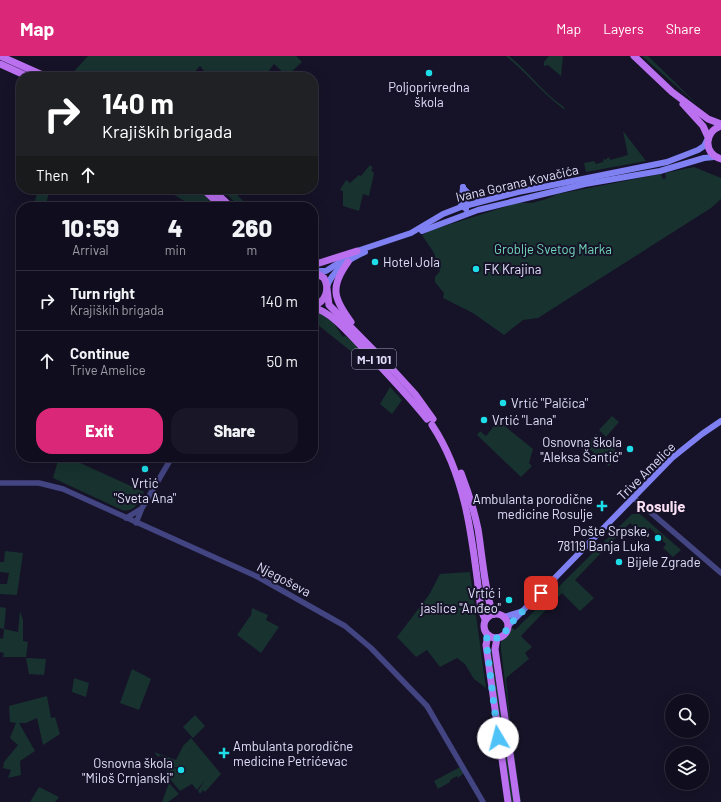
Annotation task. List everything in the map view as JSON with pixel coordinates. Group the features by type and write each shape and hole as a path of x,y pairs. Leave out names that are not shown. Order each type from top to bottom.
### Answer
{"main road":[{"path":"0,56 36,72"},
{"path":"634,56 672,92 703,126 708,139 709,150 718,158"},
{"path":"0,64 18,72"},
{"path":"672,92 708,119 721,125"},
{"path":"708,139 714,128 721,125"},
{"name":"Ivana Gorana Kovačića","path":"318,271 326,271 357,251 411,233 443,214 464,206 531,189 667,162 698,150 704,146 708,139"},
{"name":"Ivana Gorana Kovačića","path":"327,288 332,276 360,254 395,244 434,225 465,214 585,184 660,170 704,158 718,158"},
{"path":"465,214 463,187 471,196 484,200"},
{"path":"208,194 217,202"},
{"path":"217,194 226,202"},
{"path":"318,263 357,251"},
{"path":"348,262 337,280 336,295 342,310 359,333"},
{"name":"M-I 101","path":"318,274 324,278 329,305 359,333 415,394 452,451 472,502 489,600 494,614"},
{"name":"M-I 101","path":"318,303 324,299 327,288"},
{"name":"M-I 101","path":"318,308 323,310 342,327 403,389 432,422 448,453 462,490 474,553 481,610 485,619 484,630 488,635 486,645 508,802"},
{"name":"Trive Amelice","path":"508,626 679,452 721,421"},
{"name":"Trive Amelice","path":"504,617 523,611"},
{"path":"485,619 494,614 504,617 508,626 504,635 497,638 488,635"},
{"path":"497,638 495,649 517,802"}],"street":[{"path":"136,523 142,508 169,462"},
{"name":"Njegoševa","path":"0,483 39,483 56,486 264,580 325,614 356,635 371,648 426,706 483,802"},
{"path":"634,498 721,573"},
{"path":"126,518 142,508"}],"green space":[{"path":"88,56 296,56 302,62 291,72 283,72 274,64 268,72 205,72 200,66 195,72 74,72"},
{"path":"506,56 509,56 516,62 549,95 564,107 565,110 549,97"},
{"path":"549,56 563,56 561,76 548,65 544,66 544,62"},
{"path":"642,56 648,56 699,106"},
{"path":"623,131 646,161 586,172 584,163 594,161 596,164 603,162 604,158 605,160 609,157 610,160 628,155"},
{"path":"370,165 373,168 371,170 374,173 369,196 363,194 359,211 343,206 343,191 340,190 346,180 350,183 359,175 361,176"},
{"name":"Groblje Svetog Marka","path":"694,167 721,178 721,199 711,208 538,318 523,320 504,335 473,313 443,298 444,293 435,282 435,277 440,271 434,253 422,235 429,231 517,203 532,203 558,194 661,174 663,179 666,178 665,173"},
{"path":"37,194 49,194 47,202 35,201"},
{"path":"173,194 204,194 211,202 186,202"},
{"path":"226,194 236,194 244,202 235,202"},
{"path":"318,312 330,318 343,337 345,336 354,343 362,354 363,361 351,354 352,352 318,325"},
{"path":"390,387 402,400 392,414 380,404"},
{"path":"612,416 619,422 606,437 599,430"},
{"path":"496,419 533,449 529,463 532,466 521,477 477,435 480,431 486,436 494,426"},
{"path":"596,434 620,454 609,466 586,446"},
{"path":"58,462 78,462 144,492 136,506 130,510 122,510 53,478"},
{"path":"632,514 640,514 681,550 673,557 663,548 666,544 650,528 647,530 645,527 643,529 641,527 638,530 630,523 575,580 594,598 580,611 562,593 521,636 532,647 525,653 529,659 506,678 512,739 521,802 519,802 501,649 501,640 508,634 511,627 515,630"},
{"path":"5,551 23,553 17,595 0,594 0,584 7,584 9,573 0,572 0,562 4,562"},
{"path":"470,572 486,688 474,679 465,664 457,658 440,667 427,650 416,657 397,637 429,595 440,574"},
{"path":"0,607 6,608 4,629 0,628"},
{"path":"252,608 268,615 266,620 279,627 261,653 237,635 251,615"},
{"path":"20,611 23,620 23,641 28,642 26,657 3,657 4,653 0,652 0,638 3,639 4,629 18,632"},
{"path":"490,650 493,650 514,802 511,802"},
{"path":"26,658 46,659 44,675 29,674"},
{"path":"132,669 151,679 139,710 120,703"},
{"path":"74,678 89,683 86,697 72,692"},
{"path":"47,696 51,718 55,717 60,734 43,745 37,718 26,723 19,723 35,751 20,761 21,775 8,778 11,770 3,768 4,762 18,745 10,738 16,723 10,722 9,706"},
{"path":"195,715 205,726 193,738 183,727"},
{"path":"191,738 221,774 205,792 203,790 200,794 198,791 205,780 197,790 192,784 180,791 170,779 164,776 168,770 187,766 170,768 171,763 161,755 158,757 154,752 176,760 183,746"},
{"path":"460,767 464,773 458,778 457,776 450,780 450,782 438,789 434,781"},
{"path":"169,783 179,794 168,802 162,802"},
{"path":"39,787 59,797 55,802 30,802"}],"place":[{"name":"Poljoprivredna škola","path":"429,73"},
{"name":"Hotel Jola","path":"375,262"},
{"name":"FK Krajina","path":"476,269"},
{"name":"Vrtić \"Palčica\"","path":"503,403"},
{"name":"Vrtić \"Lana\"","path":"484,420"},
{"name":"Osnovna škola \"Aleksa Šantić\"","path":"630,449"},
{"name":"Vrtić \"Sveta Ana\"","path":"145,469"},
{"name":"Ambulanta porodične medicine Rosulje","path":"602,506"},
{"name":"Pošte Srpske, 78119 Banja Luka","path":"658,538"},
{"name":"Bijele Zgrade","path":"619,562"},
{"name":"Vrtić i jaslice \"Anđeo\"","path":"509,600"},
{"name":"Ambulanta porodične medicine Petrićevac","path":"224,753"},
{"name":"Osnovna škola \"Miloš Crnjanski\"","path":"181,770"}],"district":[{"name":"Rosulje","path":"661,506"}],"route":[{"path":"498,738 486,640 488,635 494,638 504,635 508,626 541,593"}]}
